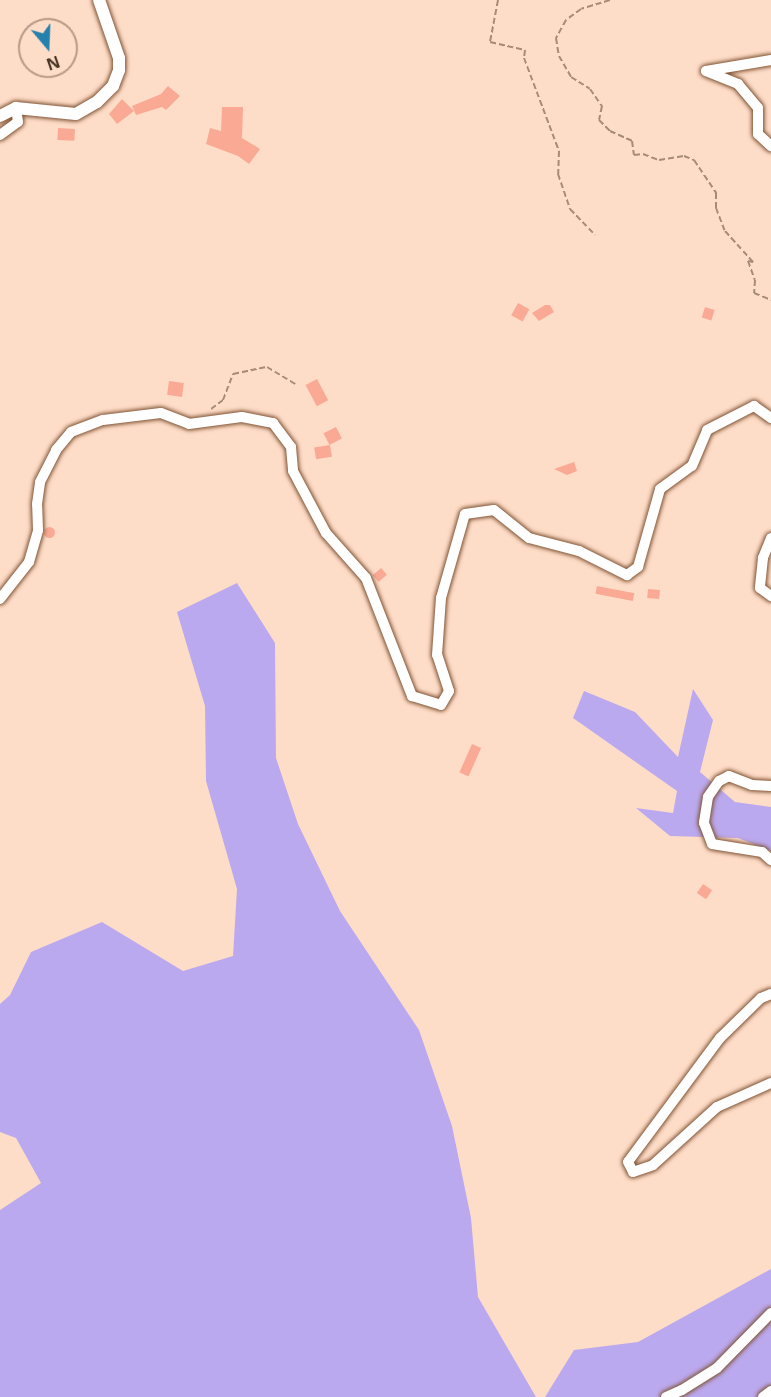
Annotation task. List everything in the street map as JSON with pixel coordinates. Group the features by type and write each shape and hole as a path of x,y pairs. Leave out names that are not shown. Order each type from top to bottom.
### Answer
{"street":[{"path":"0,116 16,108 56,114 76,114 97,102 113,86 119,70 119,58 99,0"},
{"path":"771,60 706,71 738,84 758,108 758,134 771,146"},
{"path":"0,135 18,122 16,108"},
{"path":"0,599 29,562 38,530 37,504 40,482 56,450 71,432 103,420 161,413 189,424 242,417 273,423 291,447 293,471 326,532 366,578 412,696 441,705 449,691 437,655 441,598 465,514 494,510 529,538 579,551 627,575 638,567 660,489 692,466 707,430 754,406 771,418"},
{"path":"771,538 763,558 760,588 771,597"},
{"path":"771,786 752,785 729,776 719,781 708,797 704,822 712,844 762,852 771,860"},
{"path":"771,994 761,998 720,1038 628,1162 633,1172 653,1164 717,1107 771,1083"},
{"path":"666,1397 682,1390 717,1368 771,1313"},
{"path":"763,1397 771,1391"}],"path":[{"path":"498,0 490,42 525,50 524,58 559,151 558,174 570,209 595,235"},
{"path":"610,0 582,9 566,20 556,38 560,56 571,77 590,89 602,106 599,120 609,131 632,141 634,154 643,154 659,160 684,156 694,160 716,193 716,208 724,231 753,262 748,261 755,280 754,293 771,300"},
{"path":"189,424 223,400 233,374 267,368 295,384"}],"shaded area":[{"path":"237,583 275,643 276,758 298,824 340,911 419,1030 452,1126 471,1218 478,1297 536,1397 0,1397 0,1210 41,1183 16,1138 0,1132 0,1004 10,995 31,952 102,922 183,971 233,956 237,889 206,781 205,706 177,612"},
{"path":"693,689 713,720 700,772 735,802 771,807 771,851 738,838 670,836 636,808 673,813 677,791 573,718 584,691 635,712 678,757"},
{"path":"771,1269 771,1397 545,1397 574,1350 638,1342"}],"building":[{"path":"168,86 180,96 166,110 162,107 136,115 132,106 161,94"},
{"path":"122,99 134,111 117,124 109,114"},
{"path":"222,107 243,107 242,138 260,149 249,164 238,156 206,144 210,128 221,131"},
{"path":"58,128 75,129 74,141 57,140"},
{"path":"518,303 529,309 523,322 511,315"},
{"path":"545,305 550,305 554,312 539,321 532,313"},
{"path":"705,307 715,310 711,320 702,318"},
{"path":"317,379 328,400 317,406 306,385"},
{"path":"169,381 184,383 182,397 167,395"},
{"path":"336,427 342,439 329,445 324,433"},
{"path":"330,445 332,457 316,459 314,448"},
{"path":"574,462 577,471 567,475 554,469"},
{"path":"49,527 53,528 53,536 49,537 45,536 44,532 45,528"},
{"path":"381,568 387,575 379,582 373,575"},
{"path":"597,586 634,593 633,601 595,594"},
{"path":"648,589 660,590 659,599 647,598"},
{"path":"472,744 481,748 469,776 459,772"},
{"path":"703,884 712,890 706,899 697,893"}]}
